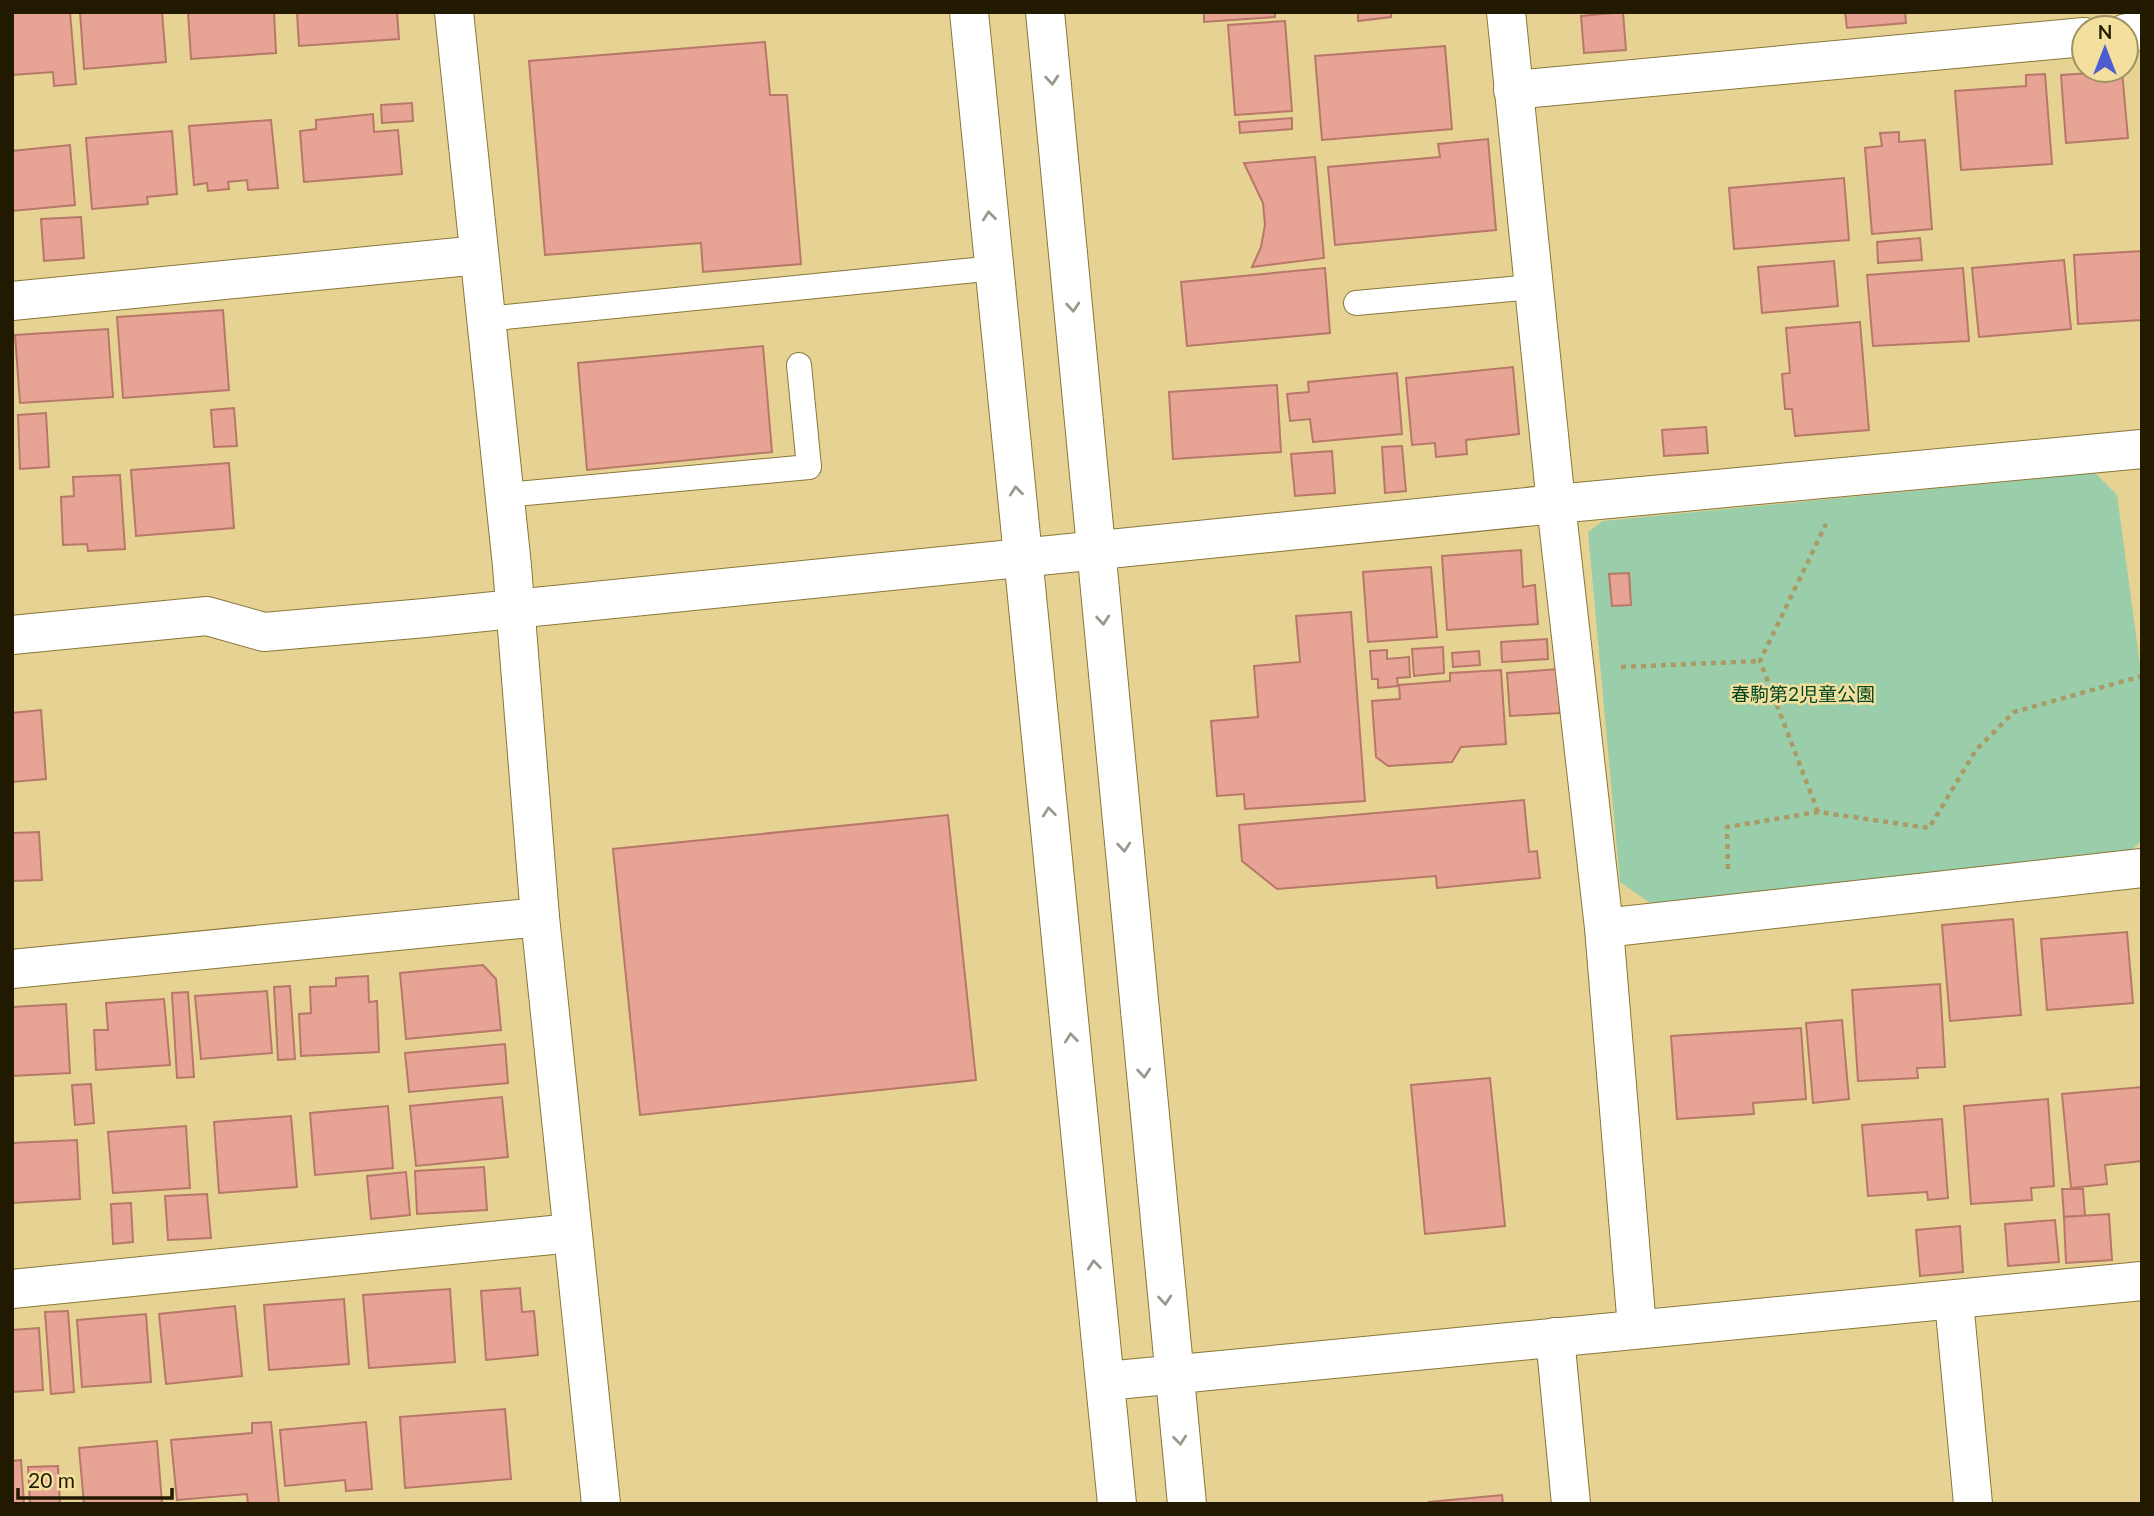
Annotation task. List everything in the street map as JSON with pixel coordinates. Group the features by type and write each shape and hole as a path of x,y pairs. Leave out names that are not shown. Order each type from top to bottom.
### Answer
{"street":[{"path":"454,12 505,495 540,917 601,1504"},
{"path":"969,12 1117,1504"},
{"path":"1045,12 1172,1375 1187,1504"},
{"path":"1506,12 1556,504 1604,928 1637,1328"},
{"path":"1513,90 2070,38"},
{"path":"12,301 479,255"},
{"path":"12,635 207,616 264,632 513,611 1556,504 1850,477 2141,458"},
{"path":"1604,928 2142,868"},
{"path":"12,969 540,917"},
{"path":"12,1289 572,1233"},
{"path":"1106,1381 2142,1281"},
{"path":"1954,1301 1973,1504"},
{"path":"1555,1337 1571,1504"}],"lane":[{"path":"486,319 995,268"},
{"path":"1356,303 1533,287"},
{"path":"505,495 809,467 799,365"}],"path":[{"path":"1818,812 1760,662 1850,477"},
{"path":"1574,669 1760,662"},
{"path":"1729,914 1727,827 1818,812 1929,828 1976,750 2014,712 2142,676"}],"green space":[{"name":"春駒第2児童公園","path":"2095,473 2117,495 2142,679 2142,840 2132,850 1653,905 1620,882 1588,532 1603,521"}],"building":[{"path":"12,12 70,12 76,84 54,86 53,72 12,75"},
{"path":"80,12 162,12 166,62 84,69"},
{"path":"188,12 274,12 276,53 191,59"},
{"path":"297,12 397,12 399,39 299,46"},
{"path":"1204,12 1275,12 1275,17 1204,22"},
{"path":"1358,12 1391,12 1391,17 1358,21"},
{"path":"1623,12 1626,50 1584,53 1581,16"},
{"path":"1845,12 1905,12 1906,23 1847,28"},
{"path":"1285,21 1292,111 1235,115 1228,25"},
{"path":"765,42 770,95 787,95 801,264 703,272 701,243 545,255 529,61"},
{"path":"1445,46 1452,129 1322,140 1315,56"},
{"path":"2045,74 2052,164 1961,170 1955,91 2026,86 2026,75"},
{"path":"2070,74 2070,84 2123,84 2128,138 2066,143 2061,75"},
{"path":"412,103 413,121 382,123 381,105"},
{"path":"373,114 374,132 398,130 402,174 304,182 300,131 316,129 316,120"},
{"path":"1292,118 1292,129 1240,133 1239,122"},
{"path":"271,120 278,188 248,190 247,180 228,182 229,189 208,191 207,183 194,185 189,126"},
{"path":"172,131 177,194 147,197 148,204 92,209 86,138"},
{"path":"1899,132 1899,142 1925,140 1932,229 1872,234 1865,148 1882,146 1880,133"},
{"path":"1488,139 1496,230 1335,245 1328,167 1440,157 1438,144"},
{"path":"70,145 75,205 12,211 12,151"},
{"path":"1315,157 1324,258 1252,267 1261,247 1265,225 1263,203 1244,163"},
{"path":"1844,178 1849,240 1734,249 1729,188"},
{"path":"81,217 84,258 44,261 41,219"},
{"path":"1920,238 1922,260 1878,263 1877,242"},
{"path":"2142,251 2142,320 2078,324 2074,255"},
{"path":"2064,260 2071,329 1979,337 1972,268"},
{"path":"1834,261 1838,306 1762,313 1758,267"},
{"path":"1325,268 1330,333 1187,346 1181,282"},
{"path":"1963,268 1969,341 1873,346 1867,275"},
{"path":"223,310 229,390 123,398 117,317"},
{"path":"1860,322 1869,430 1795,436 1792,409 1785,409 1782,374 1790,373 1786,328"},
{"path":"108,329 113,397 20,403 15,335"},
{"path":"763,346 772,452 587,470 578,363"},
{"path":"1513,367 1519,434 1466,440 1467,454 1436,457 1435,443 1412,445 1406,378"},
{"path":"1397,373 1402,434 1313,442 1310,419 1290,421 1287,394 1309,392 1308,382"},
{"path":"1277,385 1281,452 1173,459 1169,392"},
{"path":"234,408 237,446 214,447 211,410"},
{"path":"46,413 49,467 20,469 18,415"},
{"path":"1706,427 1708,453 1664,456 1662,430"},
{"path":"1402,446 1406,491 1385,493 1382,447"},
{"path":"1332,451 1335,493 1295,496 1291,454"},
{"path":"229,463 234,528 136,536 131,470"},
{"path":"120,475 125,549 88,551 87,544 63,545 61,497 74,496 73,477"},
{"path":"1521,550 1523,587 1535,585 1538,624 1447,630 1442,556"},
{"path":"1431,567 1437,637 1368,642 1363,572"},
{"path":"1629,573 1631,605 1612,606 1609,574"},
{"path":"1351,612 1365,801 1245,809 1244,794 1217,796 1211,721 1258,717 1254,666 1300,662 1296,616"},
{"path":"1547,639 1548,659 1502,662 1501,642"},
{"path":"1443,647 1444,673 1414,676 1412,649"},
{"path":"1387,650 1387,659 1409,657 1410,677 1397,678 1398,686 1378,688 1378,679 1372,679 1370,651"},
{"path":"1479,651 1480,665 1453,667 1452,653"},
{"path":"1558,669 1560,713 1510,716 1507,673"},
{"path":"1501,670 1506,744 1461,747 1452,762 1388,766 1376,757 1372,701 1400,699 1399,685 1450,681 1450,673"},
{"path":"41,710 46,779 12,782 12,713"},
{"path":"1524,800 1529,852 1537,851 1540,878 1437,888 1436,876 1277,889 1242,861 1239,825"},
{"path":"948,815 976,1080 640,1115 613,849"},
{"path":"39,832 42,880 12,881 12,833"},
{"path":"2013,919 2021,1015 1950,1021 1942,925"},
{"path":"2127,932 2133,1003 2047,1010 2041,939"},
{"path":"483,965 496,979 501,1030 406,1039 400,973"},
{"path":"368,976 369,1002 377,1001 379,1052 301,1056 299,1014 311,1013 310,987 336,986 336,978"},
{"path":"1940,984 1945,1067 1917,1068 1918,1078 1858,1081 1852,990"},
{"path":"290,986 295,1059 278,1060 274,987"},
{"path":"267,991 272,1053 201,1059 195,996"},
{"path":"188,992 194,1077 177,1078 172,993"},
{"path":"164,999 170,1065 96,1070 94,1030 108,1030 106,1003"},
{"path":"66,1004 70,1073 12,1076 12,1007"},
{"path":"1842,1020 1849,1099 1813,1103 1806,1023"},
{"path":"1801,1028 1806,1099 1753,1103 1754,1114 1677,1119 1671,1036"},
{"path":"505,1044 508,1083 409,1092 405,1053"},
{"path":"1490,1078 1505,1226 1425,1234 1411,1085"},
{"path":"91,1084 94,1123 75,1125 72,1085"},
{"path":"2142,1087 2142,1161 2105,1165 2107,1184 2071,1188 2062,1094"},
{"path":"502,1097 508,1157 416,1166 410,1106"},
{"path":"2048,1099 2054,1186 2031,1188 2032,1200 1971,1204 1964,1106"},
{"path":"388,1106 393,1168 315,1175 310,1113"},
{"path":"291,1116 297,1187 219,1193 214,1122"},
{"path":"1942,1119 1948,1198 1928,1200 1927,1192 1868,1196 1862,1125"},
{"path":"186,1126 190,1188 113,1193 108,1132"},
{"path":"77,1140 80,1199 12,1203 12,1143"},
{"path":"484,1167 487,1210 417,1214 415,1171"},
{"path":"406,1172 410,1215 371,1219 367,1176"},
{"path":"2062,1189 2083,1189 2085,1216 2064,1217"},
{"path":"207,1194 211,1238 168,1240 165,1196"},
{"path":"131,1203 133,1242 113,1244 111,1204"},
{"path":"2109,1214 2112,1260 2066,1263 2064,1217"},
{"path":"2055,1220 2059,1262 2008,1266 2005,1224"},
{"path":"1960,1226 1963,1272 1920,1276 1916,1230"},
{"path":"520,1288 522,1312 534,1311 538,1355 486,1360 481,1291"},
{"path":"450,1289 455,1362 369,1368 363,1295"},
{"path":"344,1299 349,1364 269,1370 264,1305"},
{"path":"235,1306 242,1376 166,1384 159,1314"},
{"path":"68,1311 74,1392 51,1394 45,1312"},
{"path":"146,1314 151,1382 82,1387 77,1320"},
{"path":"39,1328 43,1390 12,1392 12,1330"},
{"path":"505,1409 511,1479 405,1488 400,1417"},
{"path":"271,1422 279,1504 248,1504 247,1494 177,1500 171,1440 252,1433 252,1423"},
{"path":"366,1422 372,1489 346,1491 345,1480 285,1486 280,1430"},
{"path":"157,1441 162,1503 84,1504 79,1448"},
{"path":"21,1460 24,1504 12,1504 12,1461"},
{"path":"58,1466 60,1504 30,1504 28,1467"},
{"path":"1502,1495 1503,1504 1429,1504 1429,1502"}]}
